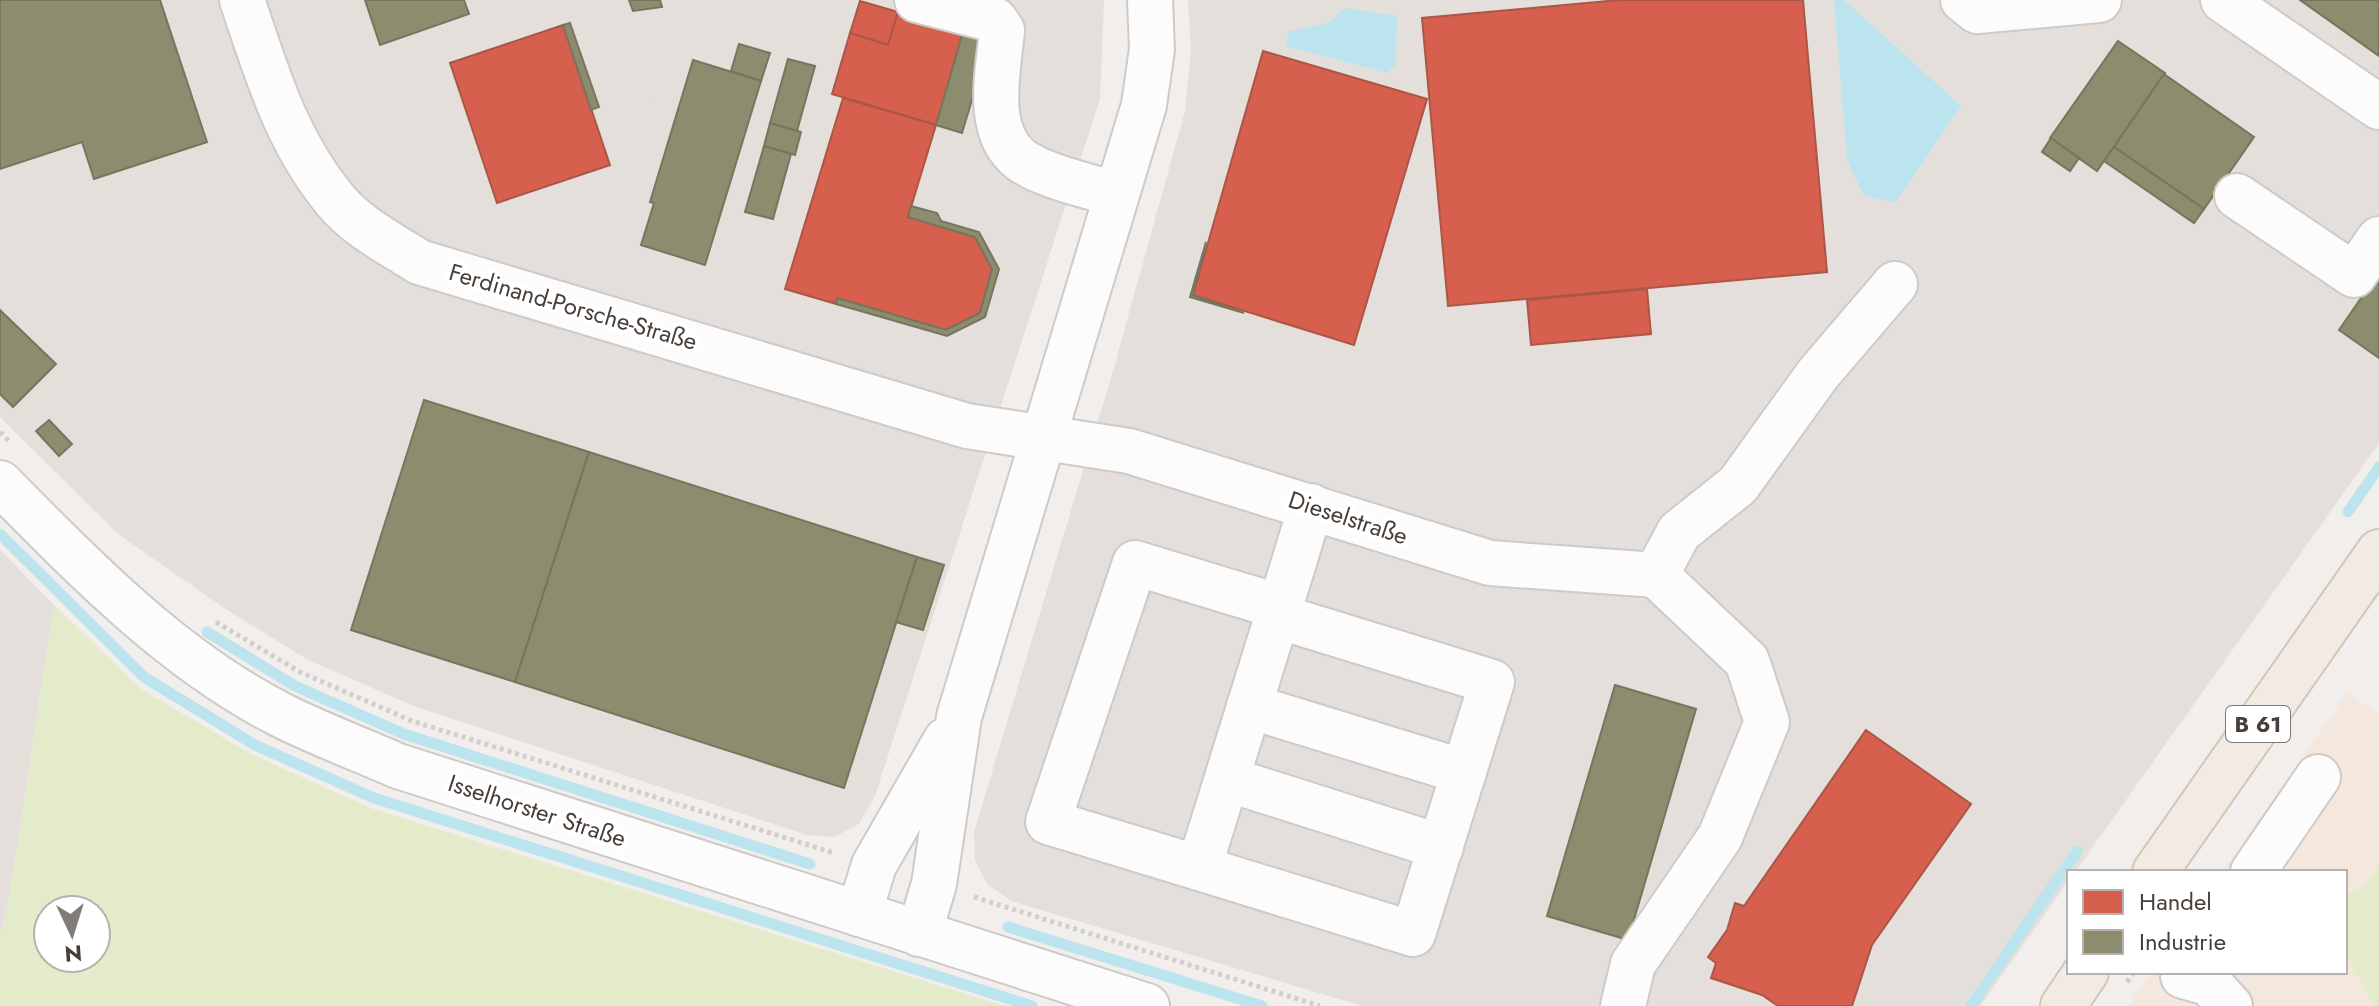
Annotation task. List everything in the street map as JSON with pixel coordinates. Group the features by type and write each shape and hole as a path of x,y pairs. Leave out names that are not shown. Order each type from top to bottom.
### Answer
{"main road":[{"name":"B 61","path":"2156,870 2379,552"},
{"path":"2063,1006 2085,974"}],"street":[{"name":"Ferdinand-Porsche-Straße","path":"242,0 284,123 336,202 367,228 419,262 967,426 1043,438"},
{"path":"917,0 995,20 1002,30 996,105 1000,125 1022,160 1115,194"},
{"path":"919,934 934,884 959,717 1144,105 1152,49 1150,0"},
{"path":"1963,0 1977,11 2099,0"},
{"path":"2223,0 2379,107"},
{"path":"2237,196 2354,275 2379,239"},
{"path":"1623,1006 1633,964 1720,837 1767,722 1747,661 1656,575 1679,532 1738,485 1818,374 1895,284"},
{"name":"Dieselstraße","path":"1043,438 1129,451 1490,563 1656,575"},
{"name":"Isselhorster Straße","path":"0,483 91,574 189,656 279,714 398,766 1147,1006"},
{"path":"1199,868 1311,506"},
{"path":"1135,563 1492,682 1464,772 1413,934 1048,822 1135,563"},
{"path":"1249,706 1464,772"},
{"path":"859,914 874,865 959,717"},
{"path":"2254,870 2318,777"},
{"path":"1227,779 1441,847"},
{"path":"2178,985 2209,983 2230,1006"}],"path":[{"path":"205,614 300,672 412,721 874,865"},
{"path":"934,884 1320,1006"}],"shaded area":[{"path":"0,0 1104,0 1100,99 875,796 859,824 834,837 807,835 416,707 308,660 224,608 118,534 0,417"},
{"path":"595,0 626,0 660,102 631,111"},
{"path":"1188,0 2379,0 2379,443 2076,870 2067,870 2067,883 1980,1006 1362,1006 1011,901 987,884 975,860 974,832 1113,371 1185,111 1191,48"},
{"path":"0,550 54,605 8,906 0,937"},
{"path":"2348,692 2379,714 2379,865 2366,884 2347,894 2347,870 2223,870"},
{"path":"2347,958 2374,1006 2128,1006 2151,974 2347,974"}],"green space":[{"path":"54,605 141,689 251,754 370,808 1005,1006 0,1006 0,937 8,906"},
{"path":"2379,865 2379,1006 2374,1006 2347,958 2347,894 2366,884"}],"water":[{"path":"1834,0 1844,0 1961,106 1896,202 1864,196 1847,159"},
{"path":"1345,8 1397,16 1396,65 1387,73 1286,46 1289,31 1328,23"}],"building: Handel":[{"path":"1619,0 1803,0 1827,272 1448,306 1422,18"},
{"path":"860,1 898,12 888,45 850,33"},
{"path":"898,12 963,32 936,125 832,94 850,33 888,45"},
{"path":"563,25 610,165 497,203 450,63"},
{"path":"1263,51 1427,99 1354,345 1193,295"},
{"path":"843,98 936,125 908,217 975,237 992,269 980,313 946,330 837,298 836,304 785,289"},
{"path":"1647,289 1651,334 1531,345 1527,300"},
{"path":"1866,730 1971,804 1872,945 1852,1006 1778,1006 1762,995 1711,978 1716,963 1708,957 1727,930 1735,903 1744,906"}],"building: Industrie":[{"path":"0,0 160,0 207,142 94,179 82,142 0,169"},
{"path":"365,0 464,0 469,14 380,45"},
{"path":"629,0 660,0 662,7 633,11"},
{"path":"2300,0 2379,0 2379,56"},
{"path":"570,23 599,107 591,110 563,25"},
{"path":"963,32 990,40 962,133 936,125"},
{"path":"2118,41 2165,73 2097,171 2050,138"},
{"path":"739,44 770,53 761,81 731,71"},
{"path":"788,59 815,66 797,131 770,123"},
{"path":"693,60 761,81 705,265 641,245 654,203 650,202"},
{"path":"2164,74 2254,137 2204,209 2114,147"},
{"path":"770,123 801,132 795,155 764,146"},
{"path":"2051,138 2079,158 2070,171 2042,152"},
{"path":"764,146 791,154 773,219 745,212"},
{"path":"2114,147 2204,209 2194,223 2104,161"},
{"path":"911,206 937,213 941,221 979,232 999,269 985,317 947,336 836,304 837,298 946,330 980,313 992,269 975,237 908,217"},
{"path":"1206,242 1193,295 1244,313 1190,297"},
{"path":"2379,272 2379,358 2339,330"},
{"path":"0,310 56,364 13,407 0,394"},
{"path":"424,400 589,452 515,682 351,630"},
{"path":"49,420 72,444 59,456 36,431"},
{"path":"589,452 917,557 844,788 515,682"},
{"path":"917,557 944,565 923,630 896,622"},
{"path":"1615,685 1696,709 1628,940 1547,916"}],"waterway":[{"path":"2348,512 2379,467"},
{"path":"0,534 144,677 255,745 374,798 1032,1006"},
{"path":"207,632 295,686 404,734 810,864"},
{"path":"1971,1006 2077,851"},
{"path":"1008,927 1262,1006"}]}
